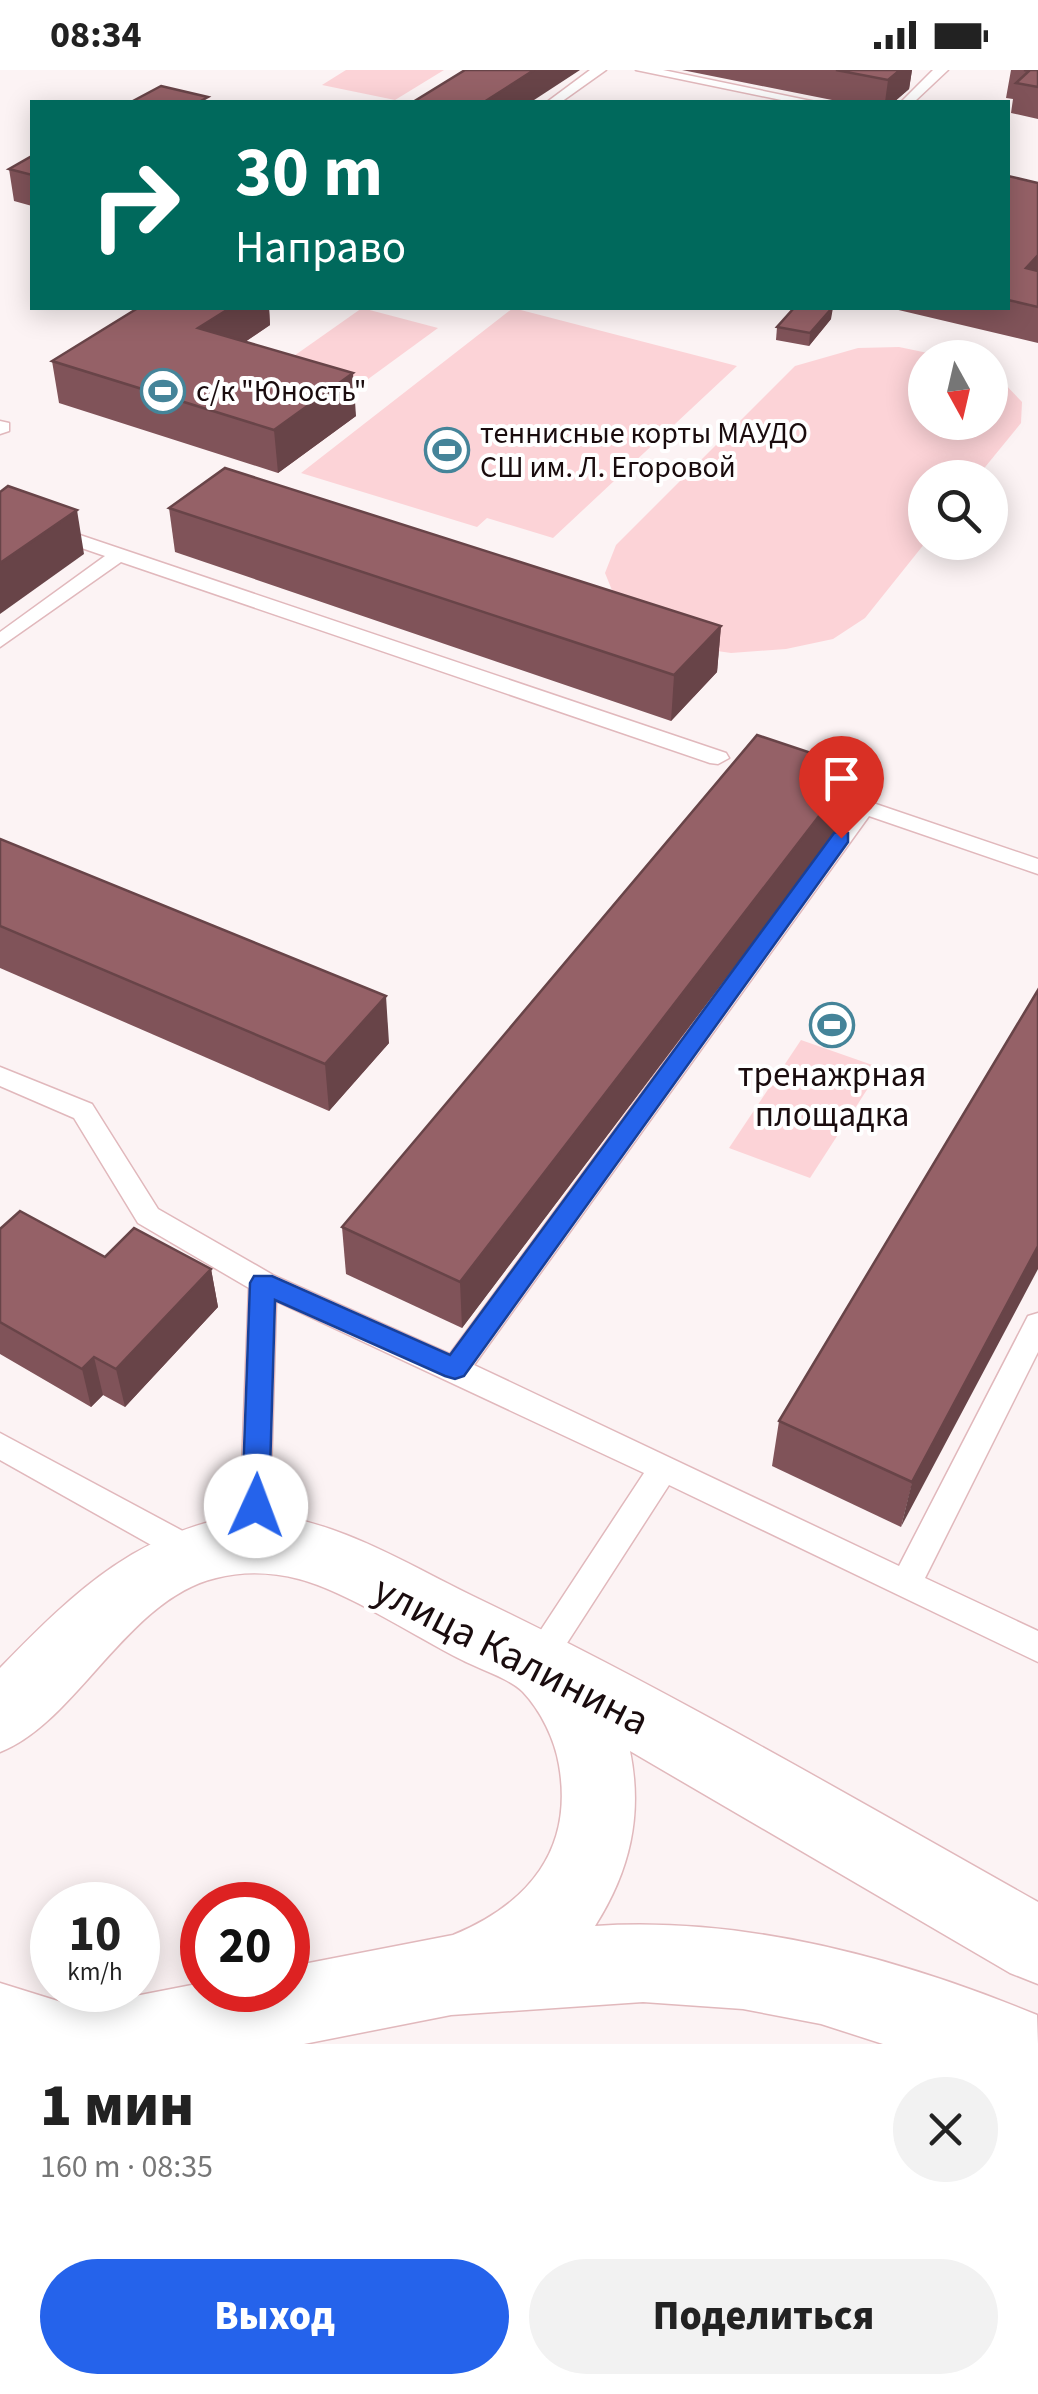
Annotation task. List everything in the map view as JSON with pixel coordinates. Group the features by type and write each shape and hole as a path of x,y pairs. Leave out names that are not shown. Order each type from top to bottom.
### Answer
{"main road":[{"name":"улица Калинина","path":"225,1548 311,1552 538,1661 1038,1945"},
{"path":"0,1718 142,1580 225,1548"},
{"path":"451,1975 509,1952 557,1912 589,1862 602,1806 597,1750 575,1700 538,1661"},
{"path":"0,2023 62,2043 113,2042 451,1975 642,1962 743,1969 820,1984 1008,2044"}],"lane":[{"path":"556,100 599,70"},
{"path":"643,70 799,100"},
{"path":"909,100 941,70"},
{"path":"0,514 718,758"},
{"path":"0,641 121,553"},
{"path":"455,1369 864,806 1038,867"},
{"path":"0,1076 83,1111 148,1216 263,1283 455,1369 1038,1647"},
{"path":"0,1445 225,1548 263,1283"},
{"path":"906,1584 1038,1324"},
{"path":"538,1661 664,1468"}],"shaded area":[{"path":"346,70 444,70 395,100 322,85"},
{"path":"359,310 438,328 349,393 274,370"},
{"path":"510,310 737,366 553,538 487,518 477,527 301,473"},
{"path":"858,348 908,349 908,440 1007,440 991,460 908,460 908,560 911,560 865,618 833,639 786,649 731,653 683,646 616,600 605,573 616,545 795,366"},
{"path":"1008,387 1022,402 1021,423 1008,439"},
{"path":"801,1040 881,1068 810,1178 729,1148"}],"building":[{"path":"465,70 534,70 487,100 416,100"},
{"path":"836,70 900,70 888,80"},
{"path":"1024,70 1038,70 1038,87 1016,83 1029,71"},
{"path":"161,86 208,97 203,100 135,100"},
{"path":"30,157 30,174 9,169"},
{"path":"1010,176 1038,183 1038,255 1026,268 1038,271 1038,307 1010,300"},
{"path":"135,310 227,310 198,328 353,373 274,430 52,361"},
{"path":"792,310 830,310 810,333 777,327"},
{"path":"225,468 721,626 674,675 169,508"},
{"path":"8,486 77,510 0,563 0,492"},
{"path":"757,735 856,768 460,1282 342,1227"},
{"path":"0,839 386,996 325,1064 0,926"},
{"path":"1038,990 1038,1246 912,1482 779,1421"},
{"path":"20,1211 105,1257 134,1228 211,1269 116,1369 94,1357 82,1369 0,1322 0,1229"}],"place":[{"name":"с/к \"Юность\"","path":"163,391"},
{"name":"теннисные корты МАУДО СШ им. Л. Егоровой","path":"447,450"},
{"name":"тренажрная площадка","path":"832,1025"}],"route":[{"path":"256,1506 263,1283 455,1369 841,838"}]}
